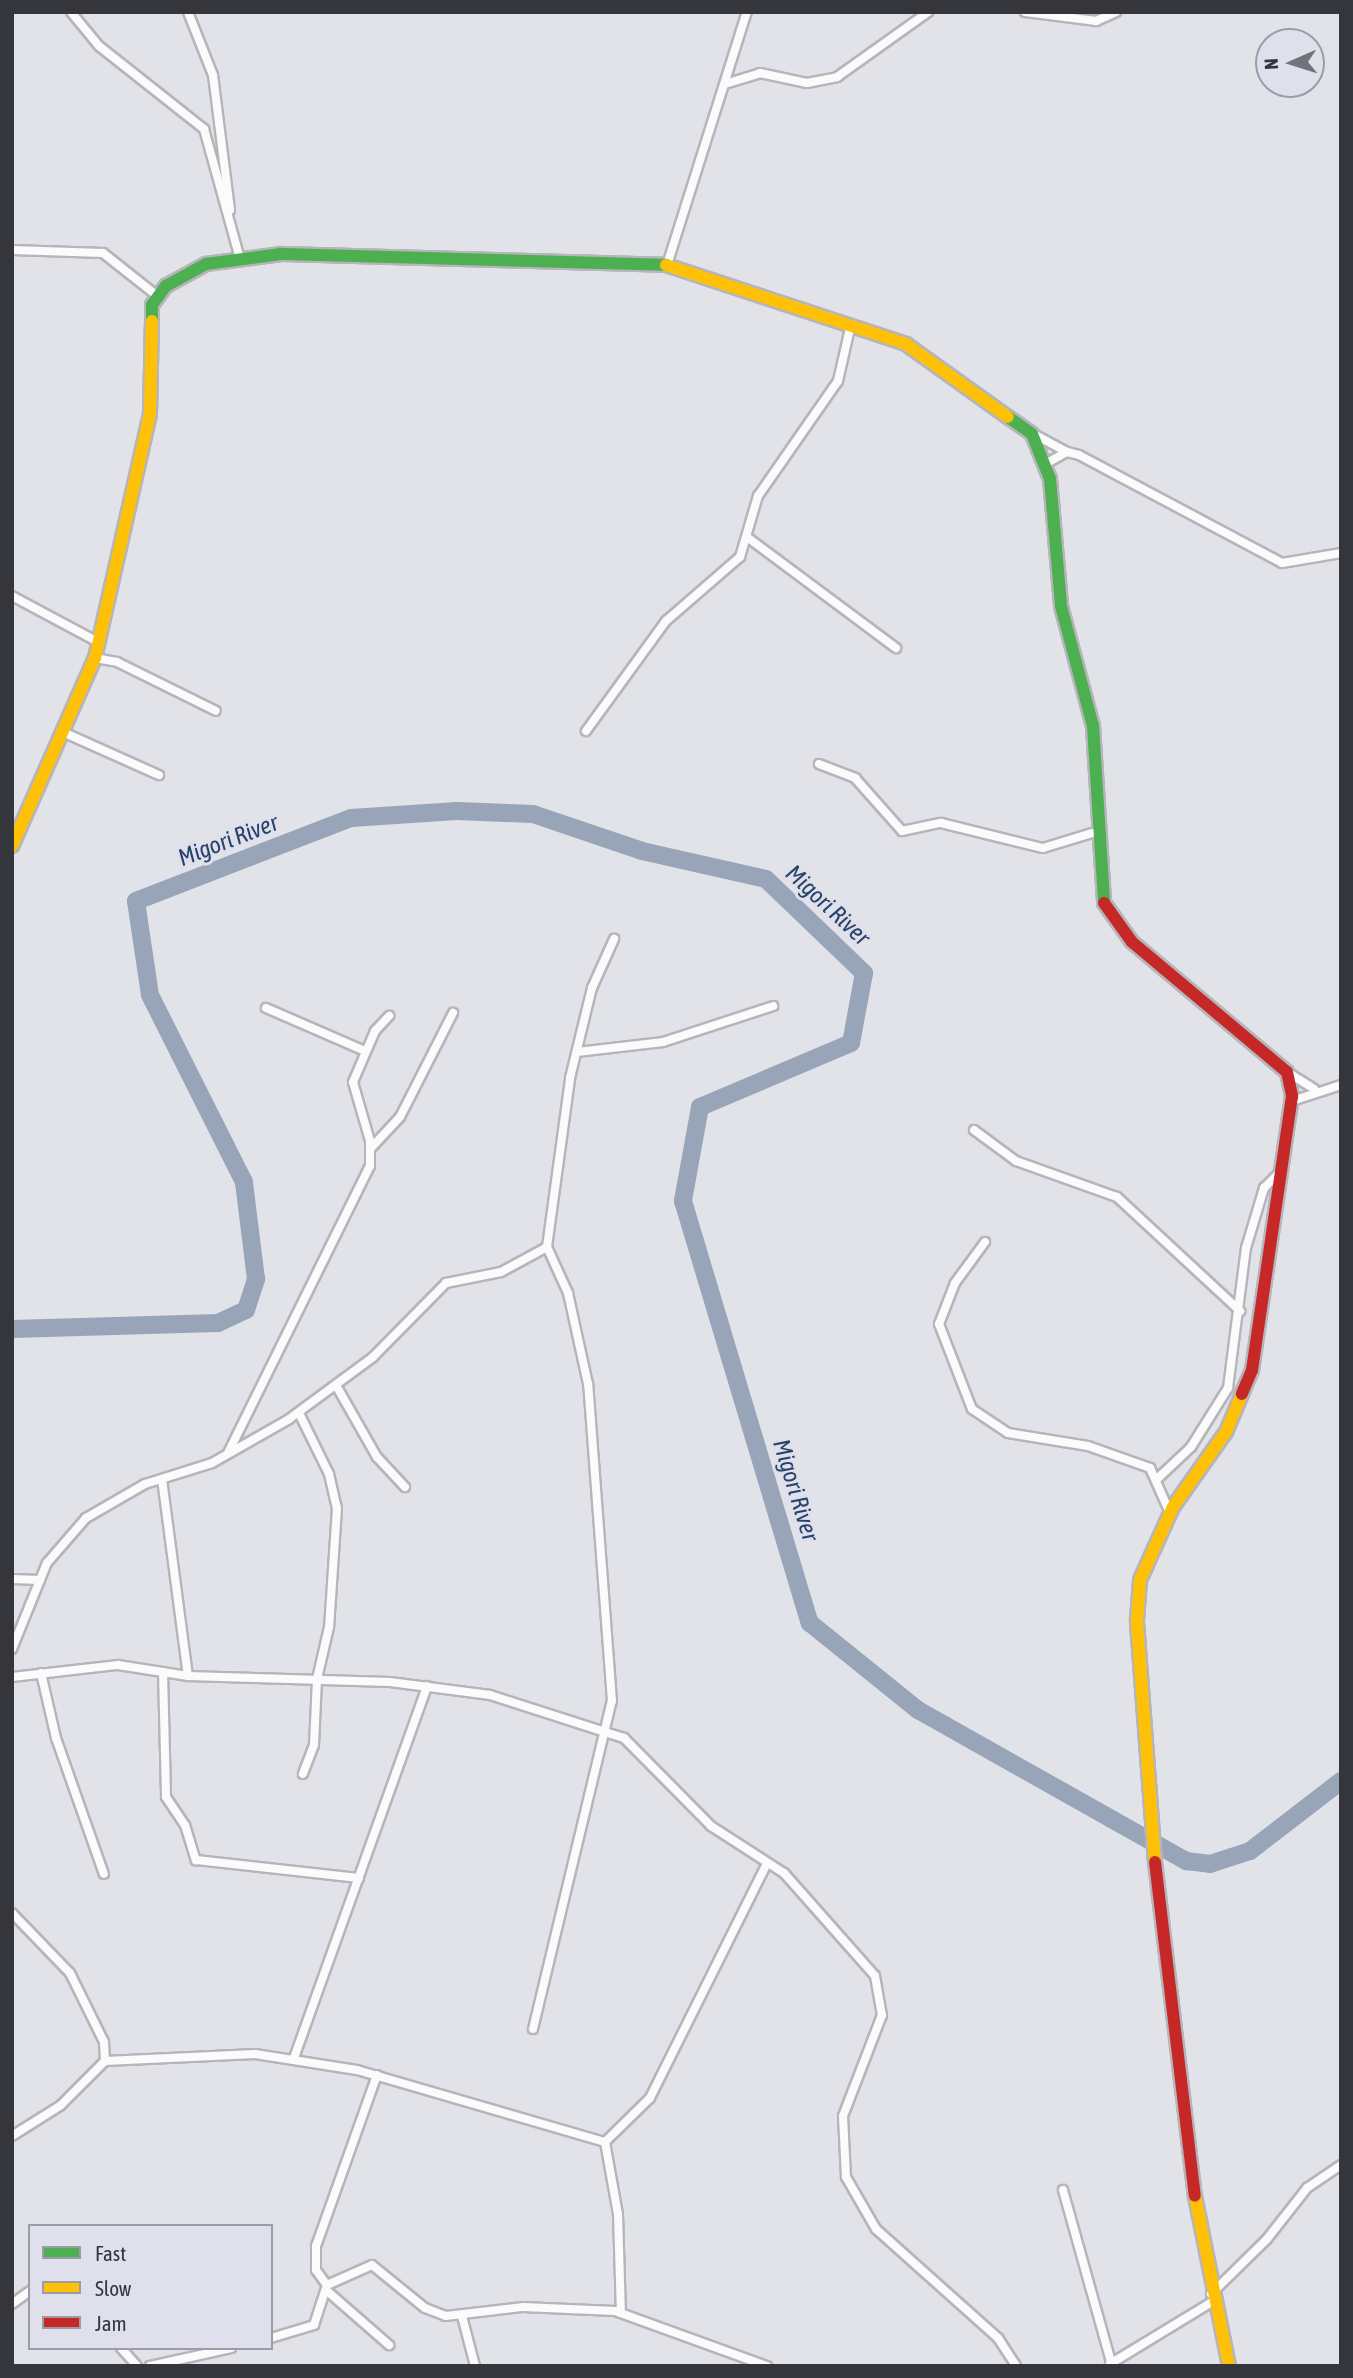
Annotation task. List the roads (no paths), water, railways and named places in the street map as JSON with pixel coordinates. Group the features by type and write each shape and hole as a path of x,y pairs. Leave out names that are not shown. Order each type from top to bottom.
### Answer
{"street":[{"path":"71,12 99,46 197,121 212,145 239,255"},
{"path":"188,12 214,75 230,210"},
{"path":"667,265 747,12"},
{"path":"725,84 760,73 807,83 837,77 928,12"},
{"path":"1025,12 1096,22 1116,12"},
{"path":"12,250 103,253 156,295"},
{"path":"12,846 65,733 95,658 150,414 149,319 156,295 190,271 239,255 667,265 906,344 1030,432 1172,500 1206,527 1274,561 1302,564 1341,553"},
{"path":"586,731 666,621 733,565 747,537 758,496 838,382 851,324"},
{"path":"1030,432 1047,463 1061,606 1093,726 1093,879 1115,925 1287,1072 1314,1089"},
{"path":"1047,463 1067,452"},
{"path":"747,537 896,648"},
{"path":"12,596 98,642"},
{"path":"95,658 117,662 216,711"},
{"path":"65,733 159,775"},
{"path":"819,764 855,778 902,831 941,823 1043,848 1091,833"},
{"path":"533,2029 608,1729 611,1650 588,1384 568,1293 547,1247 577,1052 592,988 614,939"},
{"path":"577,1052 663,1042 773,1006"},
{"path":"266,1007 365,1051"},
{"path":"371,1148 400,1117 453,1013"},
{"path":"229,1453 370,1166 371,1148 353,1100 354,1073 365,1051 389,1016"},
{"path":"1229,2366 1211,2298 1156,1883 1146,1781 1137,1620 1140,1580 1170,1513 1226,1432 1252,1370 1287,1167 1292,1101 1287,1072"},
{"path":"1292,1101 1314,1089 1341,1085"},
{"path":"974,1130 1016,1161 1116,1197 1240,1311"},
{"path":"1156,1480 1191,1447 1221,1403 1234,1370 1254,1218 1270,1178 1287,1167"},
{"path":"985,1242 955,1283 939,1324 972,1409 1008,1433 1088,1446 1150,1468 1170,1513"},
{"path":"12,1649 40,1580 72,1529 125,1494 229,1453 299,1413 337,1387 446,1283 501,1272 547,1247"},
{"path":"337,1387 371,1449 405,1487"},
{"path":"299,1413 337,1508 329,1627 317,1679 314,1745 303,1774"},
{"path":"162,1479 188,1675"},
{"path":"12,1579 40,1580"},
{"path":"12,1677 118,1665 188,1675 427,1686 490,1695 608,1729 643,1753 711,1826 766,1865 785,1872 881,1986 877,2033 843,2116 842,2160 853,2192 888,2242 998,2338 1016,2366"},
{"path":"163,1672 166,1797 185,1825 196,1860 359,1878"},
{"path":"41,1673 56,1738 104,1874"},
{"path":"294,2058 427,1686"},
{"path":"605,2142 650,2098 766,1865"},
{"path":"12,1913 70,1973 104,2042 105,2061"},
{"path":"12,2136 52,2113 105,2061 294,2058 377,2075 605,2142"},
{"path":"377,2075 316,2246 316,2270 326,2288 389,2345"},
{"path":"605,2142 618,2214 621,2313"},
{"path":"1063,2190 1109,2364 1211,2298 1267,2239 1307,2188 1341,2165"},
{"path":"273,2336 314,2325 326,2288 372,2265 425,2308 463,2316 523,2306 621,2313 746,2363 767,2366"},
{"path":"12,2304 28,2292"},
{"path":"463,2316 475,2366"},
{"path":"123,2350 137,2366"},
{"path":"150,2366 222,2350"}],"waterway":[{"name":"Migori River","path":"12,1329 218,1323 246,1310 256,1279 244,1182 150,995 136,901 351,818 457,811 533,814 642,851 766,879 864,973 851,1043 700,1107 683,1201 810,1623 918,1710 1186,1861 1210,1864 1250,1851 1341,1781"}]}
